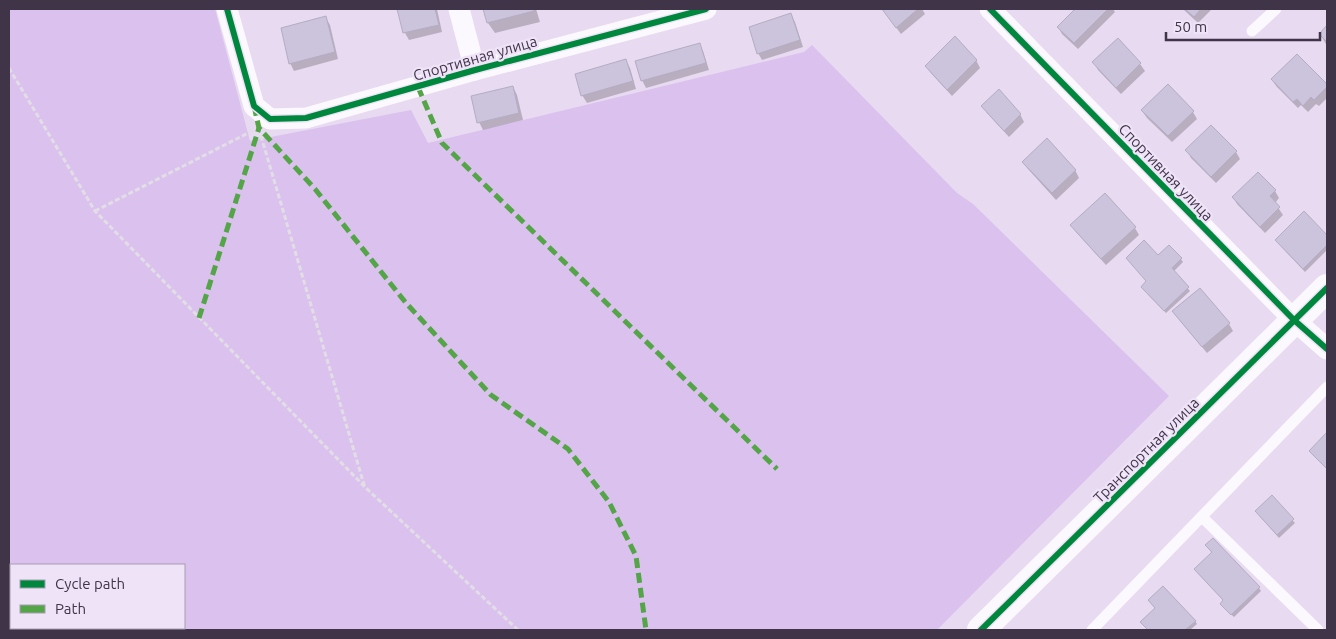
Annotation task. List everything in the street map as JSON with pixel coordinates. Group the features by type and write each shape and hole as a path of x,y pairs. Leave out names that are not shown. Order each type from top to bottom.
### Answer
{"street":[{"name":"Спортивная улица","path":"227,9 254,106 270,119 306,118 475,70 704,9"},
{"path":"459,9 475,70"},
{"name":"Спортивная улица","path":"990,9 1294,320 1327,349"},
{"name":"Транспортная улица","path":"981,630 1327,288"}],"lane":[{"path":"1252,31 1276,9"},
{"path":"1092,630 1327,387"},
{"path":"1202,517 1318,630"}],"path":[{"path":"9,68 95,211 366,488 518,630"},
{"path":"95,211 259,128 366,488"}],"shaded area":[{"path":"9,9 215,9 250,141 411,110 428,143 804,52 812,45 957,193 973,204 1169,396 937,630 9,630"}],"building":[{"path":"397,9 435,9 439,25 403,33"},
{"path":"483,9 534,9 534,11 487,23"},
{"path":"882,9 918,9 896,28"},
{"path":"1075,9 1108,9 1074,43 1057,27"},
{"path":"1185,9 1201,9 1194,17"},
{"path":"791,13 800,40 757,54 749,27"},
{"path":"326,16 335,52 289,64 281,28"},
{"path":"1327,25 1327,42 1319,34"},
{"path":"955,36 977,60 947,90 925,66"},
{"path":"1118,38 1141,63 1116,88 1092,62"},
{"path":"700,43 706,63 641,81 635,61"},
{"path":"1297,54 1327,84 1327,87 1314,100 1311,97 1303,106 1297,99 1293,102 1271,79"},
{"path":"626,59 633,81 581,96 575,74"},
{"path":"1168,84 1194,111 1168,136 1141,110"},
{"path":"513,86 519,113 477,123 471,96"},
{"path":"999,89 1021,114 1004,131 981,106"},
{"path":"1211,125 1237,151 1211,177 1185,150"},
{"path":"1047,138 1076,170 1052,193 1022,162"},
{"path":"1258,172 1276,190 1270,196 1280,207 1260,227 1232,197"},
{"path":"1105,193 1136,227 1101,259 1070,225"},
{"path":"1304,211 1327,235 1327,245 1303,269 1275,240"},
{"path":"1144,240 1158,255 1169,245 1182,258 1172,268 1189,287 1164,311 1141,287 1146,281 1126,258"},
{"path":"1200,288 1230,323 1202,347 1172,311"},
{"path":"1327,432 1327,469 1309,451"},
{"path":"1272,495 1294,519 1277,535 1255,511"},
{"path":"1213,538 1260,587 1231,615 1220,604 1223,600 1194,569 1212,552 1205,545"},
{"path":"1163,586 1196,621 1185,630 1148,630 1140,622 1155,608 1148,600"}],"marked path":[{"path":"418,87 442,143 777,469"},
{"path":"254,106 259,128 315,189 406,303 491,395 568,449 609,502 636,556 646,630"},
{"path":"199,318 259,128"}],"cycle path":[{"path":"227,9 254,106 270,119 306,118 475,70 706,9"},
{"path":"990,9 1294,320 1327,349"},
{"path":"981,630 1327,288"}]}
